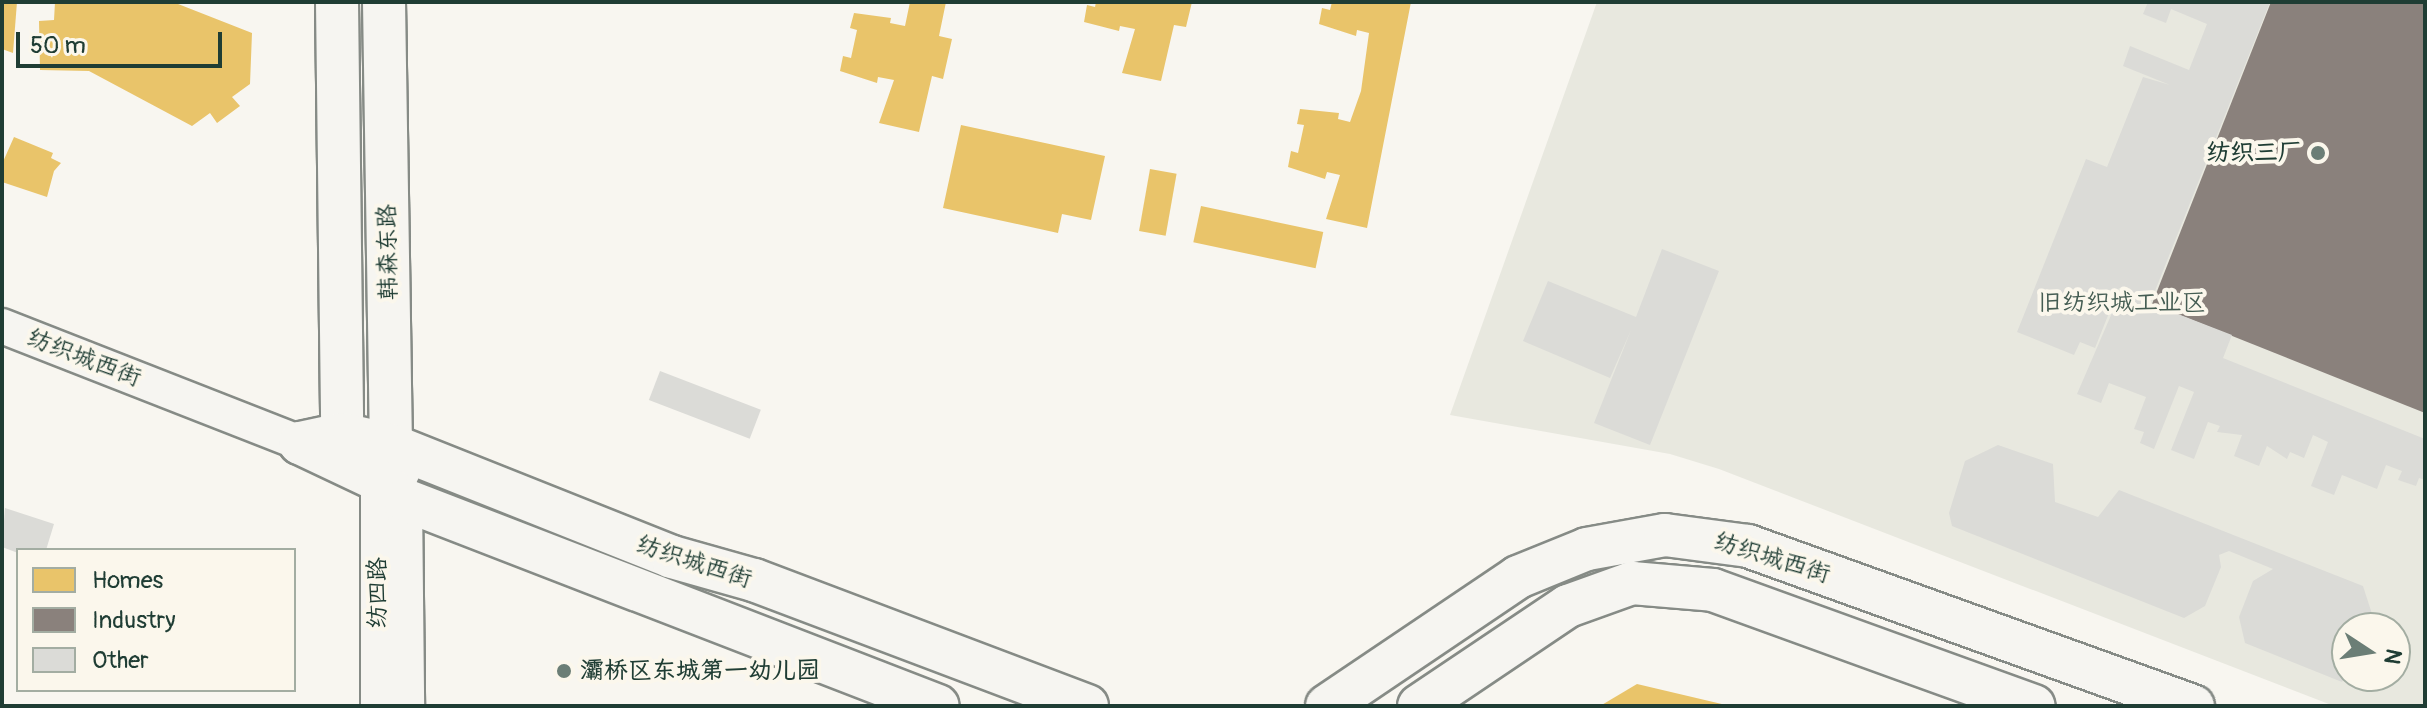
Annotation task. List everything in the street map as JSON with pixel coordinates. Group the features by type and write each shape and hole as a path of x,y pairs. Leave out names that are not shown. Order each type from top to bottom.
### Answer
{"main road":[{"name":"韩森东路","path":"337,2 342,434"},
{"name":"韩森东路","path":"384,2 391,475"},
{"name":"纺织城西街","path":"300,443 342,434 391,475 938,706"},
{"name":"纺织城西街","path":"300,443 391,475 754,580 1087,706"},
{"name":"纺织城西街","path":"1327,706 1466,608 1529,571 1587,549 1665,535 1748,546 2193,706"},
{"name":"纺织城西街","path":"1419,706 1568,606 1632,583 1713,590 2034,706"}],"street":[{"name":"纺织城西街","path":"2,326 300,443"},
{"name":"纺四路","path":"378,706 391,475"},
{"name":"纺四路","path":"391,475 407,706"}],"green space":[{"name":"旧纺织城工业区","path":"1597,2 2425,2 2425,706 2334,706 1719,469 1670,454 1450,415"}],"building: Homes":[{"path":"2,2 17,2 13,53 2,49"},
{"path":"55,2 173,2 252,33 250,84 232,97 240,106 217,123 210,113 192,126 89,71 40,70 39,21 54,20"},
{"path":"910,2 946,2 939,36 952,39 943,79 932,76 919,132 879,123 894,80 878,77 877,83 840,71 843,56 851,58 857,30 850,28 854,13 891,18 890,23 905,26"},
{"path":"1096,2 1192,2 1186,27 1174,25 1161,81 1122,73 1135,29 1120,26 1119,31 1084,22 1087,5 1095,7"},
{"path":"1332,2 1411,2 1367,228 1326,219 1340,175 1327,172 1325,179 1288,167 1291,151 1298,153 1304,125 1297,124 1300,109 1339,113 1338,119 1350,122 1361,91 1369,33 1357,30 1356,36 1319,24 1322,8 1330,10"},
{"path":"961,125 1105,156 1091,220 1062,214 1058,233 943,208"},
{"path":"14,137 53,153 51,158 61,163 54,171 47,197 2,182 2,164"},
{"path":"1150,169 1177,174 1166,236 1139,231"},
{"path":"1201,206 1323,232 1316,268 1193,242"},
{"path":"1637,684 1726,705 1726,706 1600,706"}],"building: Industry":[{"name":"纺织三厂","path":"2271,2 2425,2 2425,413 2152,304"}],"building: Other":[{"path":"2148,2 2270,2 2151,301 2119,288 2095,348 2080,342 2074,355 2017,332 2086,159 2107,167 2143,77 2170,85 2123,66 2130,46 2189,70 2207,24 2171,9 2166,23 2143,14"},
{"path":"1662,249 1719,271 1650,445 1594,423 1631,330 1610,378 1523,341 1548,281 1636,317"},
{"path":"2121,292 2232,335 2223,358 2425,439 2425,480 2419,478 2416,486 2398,480 2402,471 2386,465 2377,489 2342,475 2334,495 2311,486 2328,442 2313,435 2304,458 2290,452 2287,459 2267,446 2259,466 2234,456 2242,435 2217,432 2220,426 2208,422 2194,459 2171,450 2194,392 2179,386 2154,449 2140,443 2144,432 2134,429 2146,397 2109,383 2101,403 2077,394"},
{"path":"660,371 761,410 750,439 649,400"},
{"path":"1998,445 2053,464 2055,502 2098,517 2119,490 2363,586 2371,612 2331,612 2331,678 2245,643 2239,617 2253,581 2273,569 2229,551 2219,555 2221,567 2205,606 2184,618 1952,526 1949,513 1965,461"},
{"path":"5,508 54,524 47,548 16,548 16,552 2,547"}],"place":[{"name":"纺织三厂","path":"2318,153"},
{"name":"灞桥区东城第一幼儿园","path":"564,671"}]}
